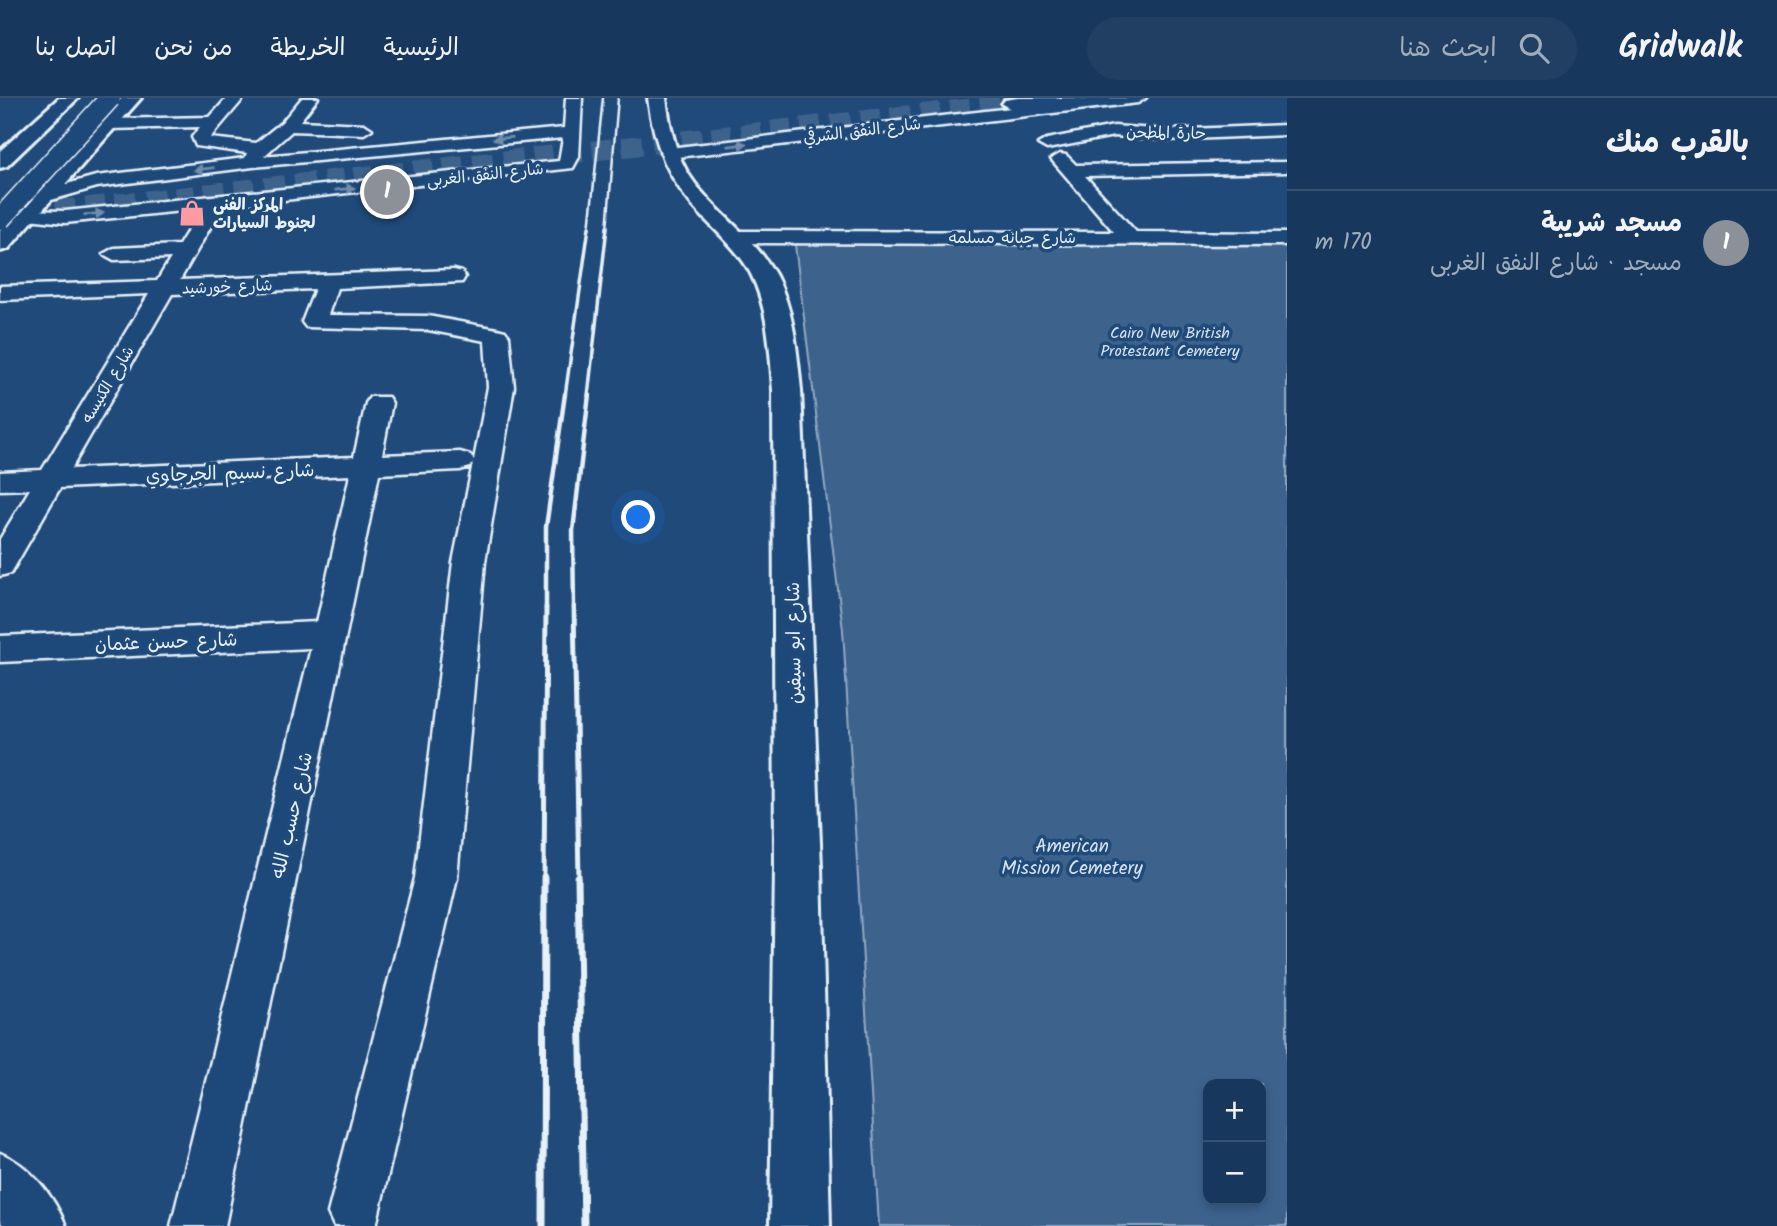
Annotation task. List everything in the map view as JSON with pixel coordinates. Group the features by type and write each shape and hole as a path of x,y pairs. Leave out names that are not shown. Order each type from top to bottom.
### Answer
{"main road":[{"path":"0,162 69,98"},
{"path":"0,194 93,98"},
{"path":"0,218 110,98"},
{"path":"0,244 132,98"},
{"name":"شارع ابو سيفين","path":"657,98 669,153 691,190 753,256 776,301 787,390 798,867 800,1226"},
{"path":"1015,108 1076,98"},
{"path":"22,141 101,131"},
{"path":"0,200 41,197"},
{"path":"0,218 26,214"}],"street":[{"path":"236,98 201,137 202,142 257,155 288,126 310,98"},
{"path":"571,132 574,98"},
{"name":"شارع النفق الشرقي","path":"669,153 1015,108 1138,98"},
{"path":"1015,108 1129,237"},
{"path":"101,131 215,122"},
{"path":"288,126 364,129"},
{"name":"حارة المطحن","path":"1047,144 1114,131 1167,135 1287,130"},
{"name":"شارع النفق الغربى","path":"26,214 65,217 567,164 571,132 257,155 96,182 41,197"},
{"path":"1071,171 1287,167"},
{"name":"شارع الكنيسه","path":"0,565 214,203"},
{"name":"شارع جبانه مسلمه","path":"737,237 1287,239"},
{"path":"114,254 185,251"},
{"name":"شارع خورشيد","path":"0,293 454,277"},
{"path":"328,282 314,322 428,323 497,336 501,387 469,562 436,878 355,1213"},
{"name":"شارع حسب الله","path":"198,1226 331,634 379,403"},
{"name":"شارع نسيم الجرجاوي","path":"0,481 460,461"},
{"name":"شارع حسن عثمان","path":"0,649 331,634"},
{"path":"0,1179 39,1226"}],"green space":[{"path":"794,237 1287,239 1287,1226 879,1226 843,630"}],"tunnel":[{"path":"26,214 1011,104"}],"railway":[{"path":"589,229 603,98"},
{"path":"607,229 618,98"},
{"path":"565,396 589,227"},
{"path":"588,396 607,227"},
{"path":"546,607 546,527 565,394"},
{"path":"574,608 573,531 589,394"},
{"path":"544,880 546,607"},
{"path":"574,607 579,880"},
{"path":"543,1226 544,878"},
{"path":"578,878 584,1226"}],"place":[{"name":"مسجد شريبة","path":"387,192"},
{"name":"المركز الفني لجنوط السيارات","path":"192,213"}],"park label":[{"name":"Cairo New British Protestant Cemetery","path":"1170,341"},
{"name":"American Mission Cemetery","path":"1072,856"}]}
